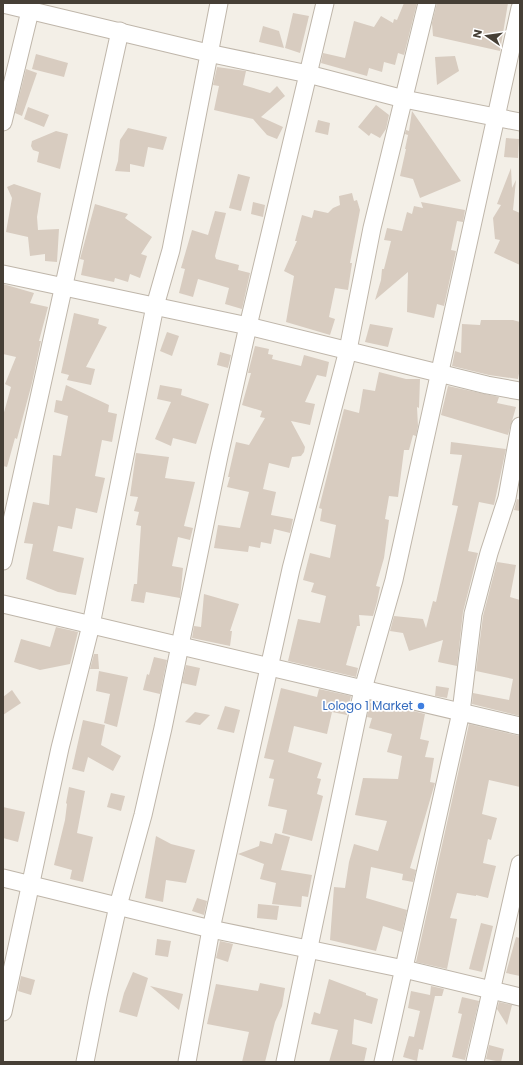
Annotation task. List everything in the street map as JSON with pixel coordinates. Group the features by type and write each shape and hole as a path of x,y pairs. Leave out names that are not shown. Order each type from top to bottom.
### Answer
{"street":[{"path":"3,1012 60,748 91,625 154,306 171,250 208,53 219,3"},
{"path":"85,1062 118,906 144,808 181,646 219,456 248,326 326,3"},
{"path":"187,1062 211,929 291,569 348,350 374,220 427,3"},
{"path":"3,4 208,53 308,74 404,99 520,122"},
{"path":"286,1062 363,689 394,580 438,372 497,117 520,8"},
{"path":"3,122 30,11"},
{"path":"3,561 120,31"},
{"path":"3,274 248,326 487,385 520,391"},
{"path":"383,1062 461,712 473,614 507,498 520,426"},
{"path":"3,604 520,726"},
{"path":"475,1062 520,864"},
{"path":"3,878 211,929 309,951 404,969 520,997"}],"building":[{"path":"404,3 417,3 404,55 398,53 395,65 384,62 382,72 369,68 367,76 321,63 323,53 345,58 354,21 374,27 381,16 393,23 394,19 397,20"},
{"path":"437,3 508,3 500,51 433,36 432,23"},
{"path":"293,13 309,16 300,53 285,48"},
{"path":"263,26 279,31 284,48 259,42"},
{"path":"36,54 68,63 64,77 32,69"},
{"path":"455,56 459,71 437,85 435,57"},
{"path":"217,67 246,71 243,85 270,93 277,86 285,96 261,117 283,127 277,139 267,135 253,119 214,110 219,86 213,85"},
{"path":"26,69 37,73 22,116 15,113"},
{"path":"376,105 389,115 386,129 380,138 371,133 369,136 358,127"},
{"path":"28,107 49,115 44,127 24,119"},
{"path":"412,111 461,181 420,198 413,179 400,176 408,135 405,134 406,130 409,131"},
{"path":"318,120 330,123 328,135 315,132"},
{"path":"128,128 167,137 163,150 148,147 144,167 130,164 130,172 115,171 118,161 120,140"},
{"path":"56,131 68,134 60,169 37,162 39,152 33,150 31,146 32,141"},
{"path":"506,138 519,139 518,158 504,157"},
{"path":"511,168 512,188 516,180 513,210 520,213 520,265 494,253 500,240 495,239 493,218 501,205 497,204"},
{"path":"238,174 250,177 241,211 229,208"},
{"path":"14,184 41,193 37,217 38,230 59,229 57,262 45,261 45,254 30,256 28,237 6,232 12,198 7,187"},
{"path":"352,193 354,201 357,200 360,210 350,263 352,263 348,290 335,288 329,317 335,319 330,335 286,322 294,276 284,271 297,241 295,241 302,215 312,218 314,210 328,213 333,208 340,205 339,196"},
{"path":"253,202 265,205 263,217 251,214"},
{"path":"421,202 465,210 463,222 457,221 451,250 456,251 444,306 437,304 434,318 407,312 408,272 375,300 381,280 382,269 384,269 391,241 384,240 387,228 402,231 407,212 412,214 414,206 423,208"},
{"path":"95,204 128,214 125,218 152,237 141,254 147,256 140,278 130,274 128,282 115,278 114,282 81,275 84,260 80,259"},
{"path":"215,211 226,213 215,256 216,259 239,265 238,270 250,273 242,309 225,304 229,288 198,279 193,297 179,293 185,269 181,268 192,230 208,235"},
{"path":"3,284 34,293 30,303 48,307 39,341 41,341 32,383 17,439 15,438 7,467 3,466 3,416 11,387 5,384 16,357 3,354"},
{"path":"74,313 99,319 98,324 107,327 86,367 95,369 91,385 67,380 69,375 61,373"},
{"path":"481,320 513,320 520,322 520,368 518,379 489,375 452,366 455,351 461,353 462,324 480,325"},
{"path":"370,324 393,328 388,347 365,342"},
{"path":"167,332 179,336 172,356 160,351"},
{"path":"255,346 269,349 268,354 273,355 272,359 301,366 304,355 329,362 326,377 317,375 305,402 315,404 310,425 291,421 305,447 304,452 301,456 292,457 289,468 269,463 263,489 276,492 271,515 293,519 290,533 274,529 271,544 261,542 260,548 249,546 248,552 214,548 218,525 240,528 249,492 227,487 236,442 249,445 265,418 260,417 262,411 242,405 251,373 248,373"},
{"path":"220,352 231,355 228,368 217,365"},
{"path":"379,372 406,379 420,379 419,408 417,407 418,426 416,436 413,435 409,450 404,450 398,497 389,496 385,519 389,520 384,558 376,586 380,587 373,616 359,615 360,626 357,626 346,665 358,668 356,677 288,661 298,619 320,623 326,596 311,592 314,583 303,580 310,553 330,558 336,525 320,521 322,509 319,508 344,409 359,413 363,389 375,391"},
{"path":"66,385 109,405 108,412 117,414 112,442 102,440 95,476 105,478 97,513 76,508 72,529 58,526 53,551 84,558 76,595 58,592 26,579 33,544 24,543 33,502 49,505 53,455 61,456 68,416 54,412 56,400 62,401"},
{"path":"160,385 182,389 181,395 209,404 196,444 173,438 171,446 155,439 171,402 157,399"},
{"path":"448,386 499,397 497,403 516,407 508,435 441,415"},
{"path":"451,442 506,449 494,505 479,502 468,551 478,553 463,612 457,666 438,662 443,640 409,651 403,633 390,631 394,616 423,619 426,628 433,601 436,602 458,506 452,505 462,455 450,454"},
{"path":"136,453 169,457 165,478 195,482 184,526 193,528 190,540 178,537 172,566 183,568 180,598 146,592 144,603 131,601 134,584 137,584 141,526 136,525 139,512 134,511 138,497 130,496"},
{"path":"517,499 520,500 520,511 514,510"},
{"path":"497,562 516,565 510,597 520,600 520,716 472,704 473,693 509,700 513,679 476,671 483,616"},
{"path":"204,594 239,604 230,631 232,631 230,646 192,638 194,626 201,627"},
{"path":"56,627 78,632 70,664 40,670 14,662 21,639 50,647"},
{"path":"94,654 98,654 99,669 90,669"},
{"path":"154,657 167,660 160,694 143,690 147,674 149,675"},
{"path":"186,665 200,668 196,686 182,683"},
{"path":"99,671 128,677 117,727 104,723 110,694 96,691"},
{"path":"436,686 449,688 447,698 435,696"},
{"path":"281,688 317,697 319,689 351,696 347,715 332,712 327,734 294,726 288,752 322,763 317,778 321,779 317,794 323,796 312,841 282,833 287,810 268,806 274,779 269,778 274,760 264,758"},
{"path":"12,690 21,703 3,715 3,697"},
{"path":"370,703 381,705 381,703 425,714 420,739 429,741 425,757 434,758 430,782 435,783 410,868 416,870 413,882 402,880 403,874 371,867 366,898 407,910 402,932 383,926 376,951 330,940 334,887 345,888 349,862 354,844 378,851 387,821 355,815 363,778 398,779 402,756 387,752 392,734 369,728 372,718 367,717"},
{"path":"225,706 240,710 234,733 217,729"},
{"path":"195,712 210,715 200,725 185,722"},
{"path":"83,720 105,725 101,745 121,756 113,771 88,757 84,772 72,769"},
{"path":"469,724 520,736 520,787 489,780 482,814 497,818 491,840 488,839 483,863 496,866 488,898 457,893 450,918 457,919 447,969 416,962"},
{"path":"69,787 85,791 77,833 93,837 83,882 70,879 72,870 54,865 65,820"},
{"path":"111,793 125,796 121,811 107,807"},
{"path":"3,807 25,812 18,842 3,838"},
{"path":"275,833 290,837 281,870 312,875 308,897 302,896 301,907 272,904 276,883 260,879 264,864 238,854 259,846 260,841 272,844"},
{"path":"156,836 171,844 195,850 186,883 166,880 163,902 145,898"},
{"path":"197,898 207,901 204,915 192,911"},
{"path":"258,904 279,906 277,920 257,918"},
{"path":"481,923 493,926 482,972 469,969"},
{"path":"516,937 520,938 520,976 506,973"},
{"path":"157,939 171,941 168,957 155,955"},
{"path":"220,941 233,944 228,962 216,958"},
{"path":"133,972 148,978 137,1017 119,1012 124,993"},
{"path":"21,976 35,980 31,995 18,991"},
{"path":"329,979 378,999 372,1024 354,1019 352,1044 367,1048 364,1062 329,1062 338,1030 311,1024 314,1012 320,1014"},
{"path":"260,983 285,988 282,1006 275,1022 265,1062 242,1062 249,1032 207,1024 216,984 258,991"},
{"path":"150,986 183,994 179,1010"},
{"path":"431,986 444,989 442,996 435,996 423,1050 419,1049 417,1061 403,1057 409,1036 414,1037 420,1011 408,1008 411,991 430,995"},
{"path":"462,997 479,1001 465,1060 452,1057 462,1014 458,1013"},
{"path":"499,1002 512,1005 507,1025 497,1009"},
{"path":"489,1045 504,1049 501,1062 486,1059"}],"place":[{"name":"Lologo 1 Market","path":"421,706"}]}
